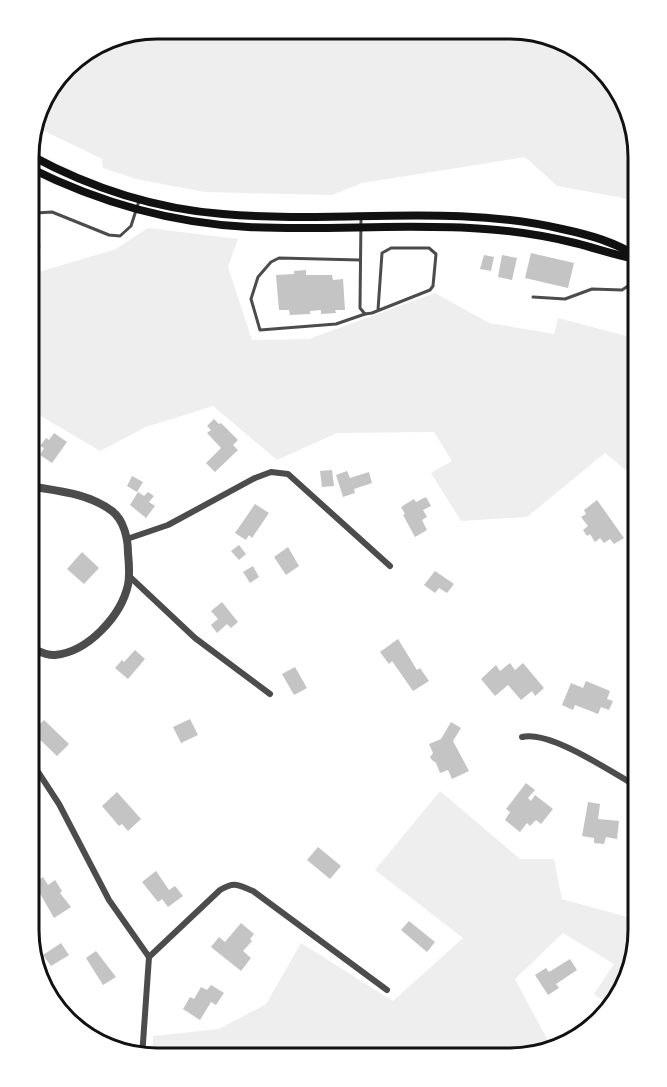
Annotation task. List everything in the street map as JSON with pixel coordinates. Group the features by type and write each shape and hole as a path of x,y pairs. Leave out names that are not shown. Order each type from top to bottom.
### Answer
{"main road":[{"path":"39,159 75,177 140,199 175,207 221,214 465,217 534,223 598,238 620,245 628,251"},
{"path":"39,172 91,195 136,210 203,223 248,227 461,228 508,231 556,239 616,256 628,257"}],"street":[{"path":"127,539 168,525 255,478 271,472 288,474 390,567"},
{"path":"39,488 90,498 112,511 117,516 127,539 129,576 123,598 98,634 77,649 55,655 39,651"},
{"path":"129,576 195,638 270,694"},
{"path":"522,737 537,735 555,741 628,781"},
{"path":"39,773 60,804 110,900 148,957 143,1047"},
{"path":"148,957 220,890 237,884 253,891 387,990"}],"lane":[{"path":"39,213 52,212 108,235 120,236 131,226 140,199"},
{"path":"361,216 360,308 365,314"},
{"path":"360,260 279,258 266,267 258,277 251,299 260,330 336,324 378,310 430,290 433,286 436,254 433,250 429,248 391,248 382,253 378,310"},
{"path":"533,297 565,299 592,289 622,290 628,286"}],"shaded area":[{"path":"157,39 526,40 541,43 569,55 582,63 604,85 619,112 626,134 628,200 557,186 525,157 362,183 332,195 205,192 136,179 103,168 102,159 42,130 43,126 59,91 79,68 98,55 126,43"},
{"path":"148,228 238,239 228,267 252,340 309,339 435,293 489,323 554,334 558,318 628,336 628,472 605,453 527,517 461,521 431,473 452,461 434,432 337,433 277,460 213,406 146,427 100,451 39,415 39,272 116,249"},
{"path":"440,791 520,859 554,859 562,899 628,917 626,953 616,982 604,1001 594,994 614,964 563,933 515,979 548,1042 518,1048 152,1048 153,1036 219,1029 266,1004 301,943 393,1001 463,938 375,870"}],"building":[{"path":"531,253 574,263 568,288 525,278"},
{"path":"484,255 494,257 491,271 480,269"},
{"path":"502,255 517,258 512,280 498,277"},
{"path":"306,270 306,275 332,275 333,280 343,279 345,310 321,314 321,310 310,311 310,314 290,315 289,310 279,310 276,275 294,274 294,271"},
{"path":"214,419 238,440 233,445 238,450 215,472 206,463 221,448 207,433 211,430 207,426"},
{"path":"54,433 67,442 52,463 40,455 44,448 40,446"},
{"path":"332,470 334,486 322,487 320,471"},
{"path":"347,471 350,478 369,472 372,483 354,489 355,493 343,497 336,475"},
{"path":"132,476 143,482 137,492 127,486"},
{"path":"138,492 144,496 148,492 154,496 149,502 155,506 146,518 130,505"},
{"path":"426,497 431,506 423,510 427,517 422,520 427,530 415,537 401,507 414,499 416,502"},
{"path":"597,500 624,538 614,544 610,539 604,543 600,538 595,542 590,534 587,536 583,530 588,526 581,517 586,514 584,510"},
{"path":"255,504 269,513 252,538 249,535 246,540 235,533"},
{"path":"239,545 246,554 239,560 231,551"},
{"path":"288,547 299,566 286,575 274,557"},
{"path":"82,552 99,568 84,584 67,569"},
{"path":"253,566 259,577 250,583 243,572"},
{"path":"435,571 454,584 447,593 439,588 435,593 424,585"},
{"path":"222,602 238,622 231,628 227,624 217,633 211,625 218,619 211,611"},
{"path":"398,639 417,670 420,668 429,681 413,691 392,661 389,664 380,652"},
{"path":"135,650 145,659 128,679 115,668"},
{"path":"510,663 515,670 523,663 544,688 535,696 532,691 521,700 508,685 495,696 481,679 496,665 500,671"},
{"path":"295,667 307,688 294,695 282,674"},
{"path":"586,681 610,691 607,699 613,701 609,710 601,707 598,714 575,705 573,710 562,705 571,683 583,688"},
{"path":"190,719 198,735 181,743 173,727"},
{"path":"44,720 69,744 57,756 39,739 39,723"},
{"path":"451,722 461,728 453,741 469,771 452,779 448,770 440,773 436,763 430,757 433,753 429,744 441,739"},
{"path":"526,783 535,790 528,798 531,801 535,795 553,809 541,824 536,820 530,826 527,823 520,832 505,820 510,812 506,809"},
{"path":"117,792 141,819 128,831 122,824 119,826 102,806"},
{"path":"588,802 600,804 598,819 619,821 617,839 606,837 604,844 594,843 594,838 582,836"},
{"path":"318,847 341,866 330,879 307,860"},
{"path":"156,871 169,890 175,886 183,896 168,907 162,899 158,902 142,882"},
{"path":"43,877 48,885 55,880 62,891 60,893 71,907 54,918 39,892 39,880"},
{"path":"409,921 435,942 427,952 401,930"},
{"path":"241,923 254,934 250,939 252,941 243,951 251,958 241,971 211,947 219,937 225,942"},
{"path":"61,943 69,955 51,966 43,955"},
{"path":"96,951 116,977 103,985 86,958"},
{"path":"570,959 577,970 556,984 559,988 548,995 535,975 546,968 549,972"},
{"path":"211,985 224,993 216,1005 211,1002 200,1020 183,1009 190,997 194,999 201,987 207,990"}]}
